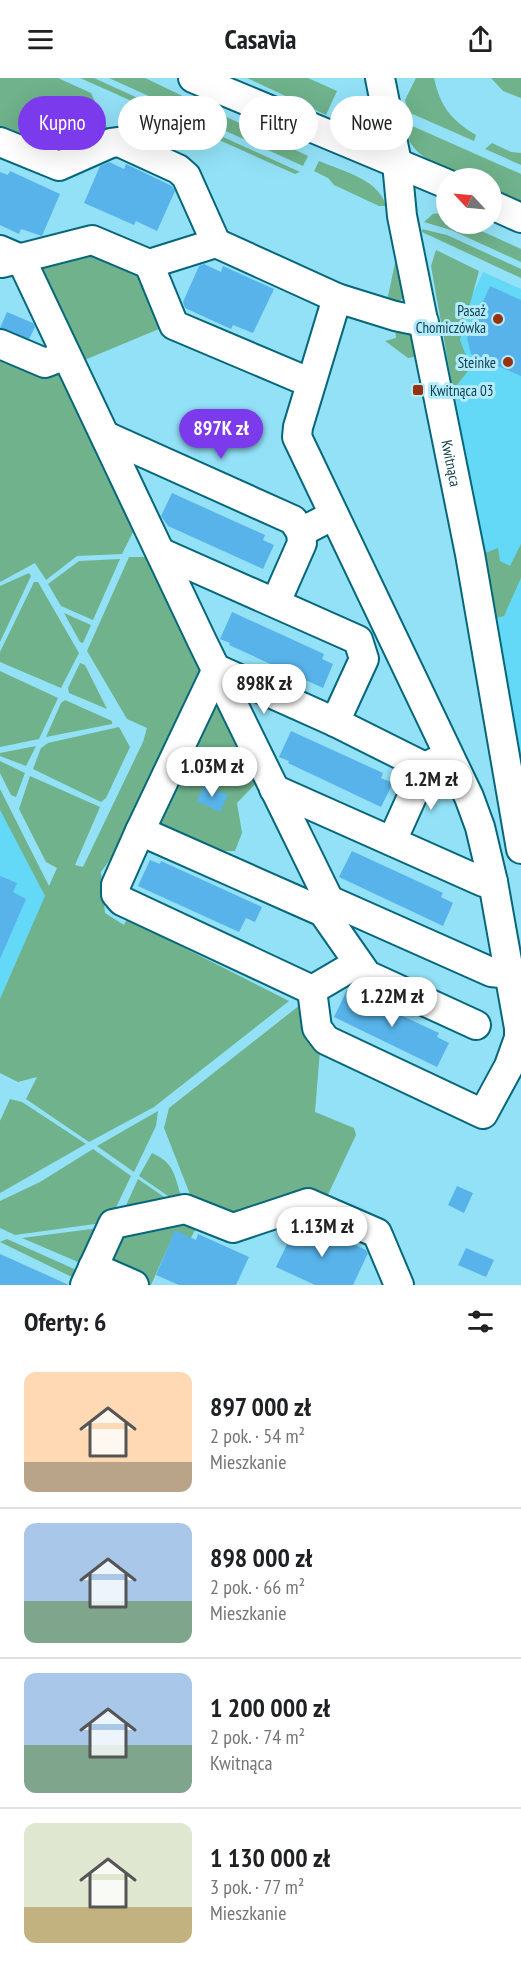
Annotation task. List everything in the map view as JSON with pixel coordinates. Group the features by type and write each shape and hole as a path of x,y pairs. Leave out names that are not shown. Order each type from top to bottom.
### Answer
{"street":[{"path":"193,78 324,135 436,179"},
{"name":"Kwitnąca","path":"380,78 397,163 402,216 470,554 521,849"},
{"path":"0,142 59,166 111,143 119,142 168,164 186,177 216,243 337,298 395,316 424,322"},
{"path":"502,209 521,218"},
{"path":"216,243 149,264 92,240 7,258 66,355 274,789 326,906 358,963 367,975 476,1025"},
{"path":"149,264 174,325 311,383"},
{"path":"312,990 317,1028 326,1040 483,1114 498,1090 519,1038 510,974 512,929 493,882 480,826 469,797 435,761 389,633 334,515 306,462 297,437 337,298"},
{"path":"0,344 45,363 66,355"},
{"path":"106,436 293,520 301,532 302,543 276,602"},
{"path":"301,532 334,515"},
{"path":"162,553 352,636 362,647 364,659 335,722"},
{"path":"362,647 389,633"},
{"path":"217,669 335,722 435,761"},
{"path":"217,669 140,831 116,885 116,894 122,900 312,990"},
{"path":"392,841 419,782 435,761"},
{"path":"274,789 483,882 493,882"},
{"path":"140,831 488,970 510,974"},
{"path":"312,990 358,963"},
{"path":"134,1285 89,1276 113,1224 185,1209 233,1228 308,1203 377,1233 399,1285"}],"shaded area":[{"path":"483,272 521,289 521,758 444,353"},
{"path":"0,810 46,896 0,999"}],"green space":[{"path":"0,78 58,78 91,93 92,96 18,96 18,142 0,135"},
{"path":"80,78 94,78 133,96 120,96"},
{"path":"109,78 145,78 183,96 149,96"},
{"path":"247,78 308,78 337,91 335,96 330,96 330,106 326,115 318,111 318,96 285,96"},
{"path":"416,78 434,78 443,104 453,118 476,135 474,141 413,114 413,96 407,96"},
{"path":"491,78 521,78 521,98 503,91"},
{"path":"227,117 239,123 239,137 227,132"},
{"path":"413,126 521,174 521,203 502,194 502,168 443,168 423,157 413,147"},
{"path":"227,139 239,144 239,149 227,144"},
{"path":"492,143 511,152 521,153 521,165 485,149"},
{"path":"36,150 56,150 46,154"},
{"path":"241,150 252,150 300,172 295,174"},
{"path":"268,150 295,150 308,156 303,166"},
{"path":"319,161 368,183 376,189 386,206 379,206 334,185 328,178 314,171"},
{"path":"436,214 436,226 424,222"},
{"path":"422,229 447,235 521,269 521,278 422,232"},
{"path":"460,234 488,234 521,249 521,262"},
{"path":"91,244 145,270 166,326 75,364 34,273"},
{"path":"436,250 479,271 460,340 468,361 465,368 468,371 453,390 431,266"},
{"path":"396,258 404,296 397,305 386,306"},
{"path":"384,322 404,326 416,337 412,340 419,356 408,358 385,341 396,338 395,329 384,328"},
{"path":"0,352 65,372 139,520 122,554 77,556 46,580 35,563 0,582"},
{"path":"521,544 521,578 504,616 495,618 485,553 498,548 500,561 510,566"},
{"path":"129,557 156,557 261,778 237,803 242,833 235,851 217,851 129,833 101,872 105,913 124,925 127,919 289,1001 154,1107 89,1142 26,1099 37,1077 18,1082 0,1073 0,999 45,896 0,810 0,789 49,886 57,868 46,862 19,809 30,776 100,807 75,865 83,867 143,742 147,728 127,719 87,651"},
{"path":"120,559 93,620 61,606 48,584 79,561"},
{"path":"29,573 31,576 0,642 0,586"},
{"path":"34,582 38,582 79,653 61,688 0,662 0,652"},
{"path":"64,613 91,625 83,643 80,642"},
{"path":"80,663 85,665 107,709 69,693 68,688"},
{"path":"0,671 58,698 39,739 0,747"},
{"path":"65,700 112,721 112,724 46,737 61,703"},
{"path":"119,727 130,747 106,798 101,802 33,769 41,748 48,743"},
{"path":"36,746 26,766 0,756 0,753"},
{"path":"0,761 25,773 16,797 11,795 0,773"},
{"path":"305,1001 321,1038 315,1112 354,1128 356,1135 324,1203 234,1224 193,1202 164,1128 169,1108"},
{"path":"10,1099 22,1102 86,1144 0,1193 0,1121"},
{"path":"158,1111 156,1126 134,1172 97,1146"},
{"path":"93,1149 131,1176 109,1222 15,1235 0,1228 0,1201 40,1182"},
{"path":"152,1153 165,1161 175,1175 181,1196 174,1200 139,1176"},
{"path":"138,1179 170,1201 123,1212"},
{"path":"200,1220 191,1238 175,1231 151,1285 112,1265 109,1249 117,1230"},
{"path":"107,1227 85,1265 22,1238"},
{"path":"7,1239 81,1272 78,1280 0,1242"}],"building":[{"path":"109,162 124,169 126,164 172,186 175,191 157,231 136,221 134,225 84,203 100,166"},
{"path":"10,171 60,194 42,236 21,229 19,234 0,225 0,172 8,175"},
{"path":"204,264 221,272 223,266 274,289 253,333 233,325 231,329 185,308 183,302 199,266"},
{"name":"Pasaż Chomiczówka","path":"490,286 521,300 521,376 471,354 467,338"},
{"path":"7,312 33,323 35,327 29,339 0,328"},
{"path":"172,493 265,535 263,540 274,545 263,569 168,526 161,516"},
{"path":"232,612 324,654 322,659 333,664 323,688 220,639"},
{"path":"291,731 383,773 381,778 393,783 381,807 279,757"},
{"path":"204,785 228,795 220,812 197,801"},
{"path":"352,851 443,893 441,897 453,903 443,926 339,877"},
{"path":"150,860 160,864 161,861 262,907 255,922 246,918 239,932 138,886"},
{"path":"0,876 17,883 13,892 26,899 0,959"},
{"path":"347,990 439,1033 437,1037 449,1043 437,1067 334,1017"},
{"path":"457,1186 473,1193 464,1213 448,1205"},
{"path":"297,1224 316,1233 318,1228 366,1250 368,1253 353,1285 315,1285 276,1267"},
{"path":"175,1230 196,1240 198,1234 249,1257 236,1285 179,1285 156,1275"},
{"path":"466,1248 494,1260 486,1277 458,1265"},
{"path":"0,1254 69,1285 0,1285"}],"place":[{"name":"Pasaż Chomiczówka","path":"498,319"},
{"name":"Steinke","path":"508,362"},
{"name":"Kwitnąca 03","path":"418,390"}]}
